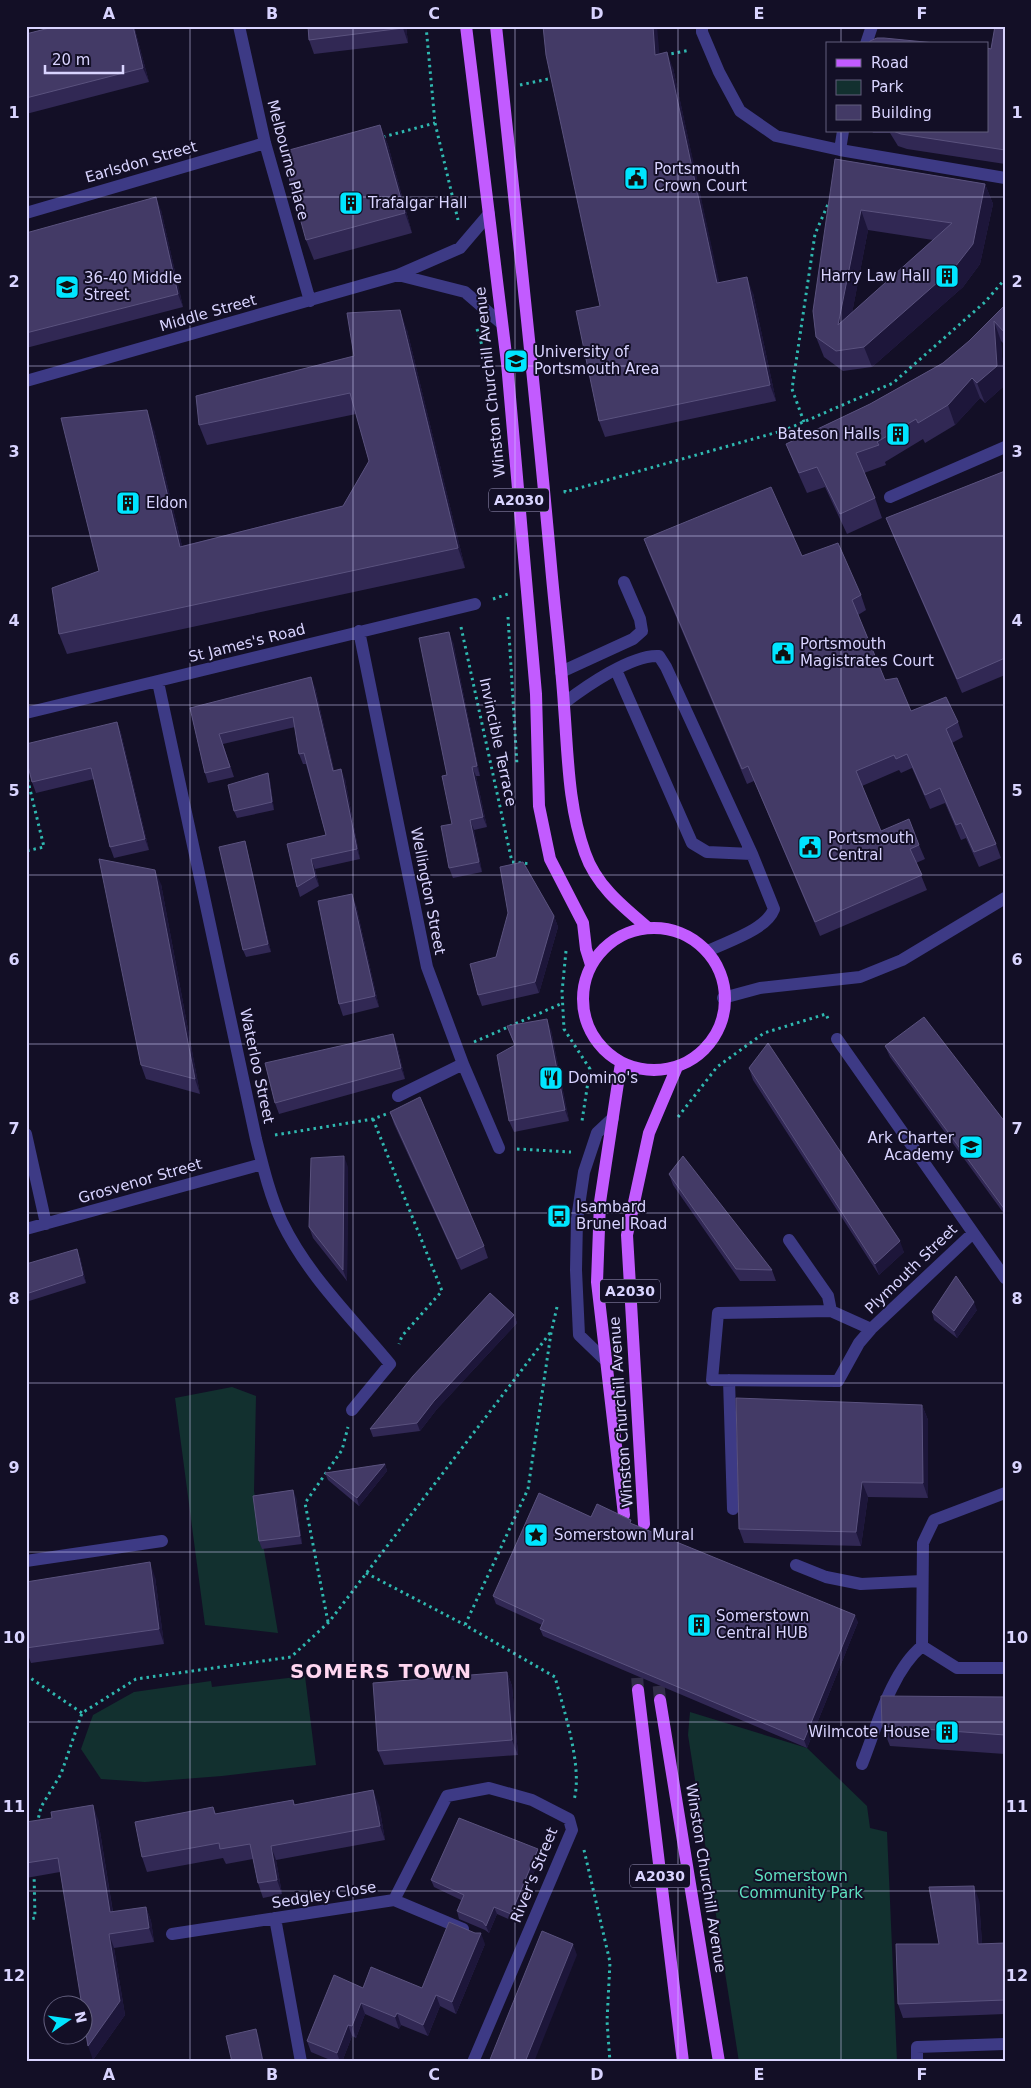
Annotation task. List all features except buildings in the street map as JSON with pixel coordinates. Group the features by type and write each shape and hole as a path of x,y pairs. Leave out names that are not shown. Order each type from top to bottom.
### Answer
{"main road":[{"name":"Winston Churchill Avenue","path":"466,26 501,323 527,590 536,694 539,806 550,859 583,923 586,949 591,964"},
{"name":"A2030","path":"496,26 532,361 564,703 569,780 576,822 586,856 604,888 619,905 647,927"},
{"path":"647,927 664,927 684,933 708,951 722,974 724,1015 713,1040 697,1057 677,1067 663,1070 645,1070 621,1063 600,1046 590,1030 584,1013 583,991 591,964 602,949 630,931 647,927"},
{"name":"Winston Churchill Avenue","path":"621,1063 600,1202 597,1282 624,1515"},
{"name":"Winston Churchill Avenue","path":"644,1524 627,1235 649,1134 677,1067"},
{"name":"A2030","path":"638,1690 683,2062"},
{"name":"Winston Churchill Avenue","path":"660,1700 719,2062"}],"street":[{"name":"Melbourne Place","path":"239,26 265,143 310,301"},
{"path":"702,26 719,72 740,111 776,136 840,150 1005,178"},
{"path":"867,42 872,26"},
{"path":"840,150 843,132"},
{"name":"Earlsdon Street","path":"26,213 265,143"},
{"name":"Middle Street","path":"26,381 398,275 460,248 489,214"},
{"path":"398,275 465,292 501,323"},
{"path":"890,497 1005,447"},
{"path":"561,672 633,640 642,631 640,620 624,582"},
{"name":"St James's Road","path":"26,713 476,604"},
{"name":"Wellington Street","path":"359,631 427,967 458,1049 499,1148"},
{"path":"564,703 583,688 648,655 659,656 666,667 752,854 774,909 771,918 759,926 708,951"},
{"path":"616,670 692,843 707,852 752,854"},
{"name":"Waterloo Street","path":"158,682 262,1164 282,1222 310,1269 390,1364"},
{"path":"723,998 760,988 860,977 902,960 1005,898"},
{"path":"837,1039 1005,1278"},
{"path":"398,1096 464,1064"},
{"path":"606,1361 580,1335 576,1270 577,1219 584,1172 597,1133 613,1118"},
{"path":"26,1134 46,1224"},
{"name":"Grosvenor Street","path":"26,1229 262,1164"},
{"name":"Plymouth Street","path":"871,1329 831,1310 718,1313 712,1380 838,1381 859,1343 871,1329 972,1233"},
{"path":"789,1240 828,1296 831,1310"},
{"path":"352,1410 390,1364"},
{"path":"729,1380 733,1509"},
{"path":"862,1764 897,1678 913,1654 922,1646 923,1543 934,1520 1005,1493"},
{"path":"26,1560 162,1541"},
{"path":"796,1564 826,1577 861,1584 922,1581"},
{"path":"922,1646 957,1668 1005,1668"},
{"name":"River's Street","path":"447,1796 489,1788 532,1800 570,1824 473,2062"},
{"name":"Sedgley Close","path":"172,1934 394,1900 447,1796"},
{"path":"394,1900 473,1934"},
{"path":"275,1918 300,2062"},
{"path":"917,2062 917,2047 1005,2044"}],"path":[{"path":"426,26 435,124 458,220"},
{"path":"659,56 708,46"},
{"path":"503,89 561,76"},
{"path":"374,140 435,124"},
{"path":"804,422 792,389 816,234 829,204 830,195"},
{"path":"564,482 565,492 786,430 893,383 986,302 1005,279"},
{"path":"476,604 527,590"},
{"name":"Invincible Terrace","path":"458,609 512,862 531,864"},
{"path":"26,773 44,847 26,851"},
{"path":"458,1049 563,1003"},
{"path":"677,1120 717,1067 764,1033 826,1014"},
{"path":"256,1139 373,1119 400,1109 398,1096"},
{"path":"373,1119 442,1291 402,1336 390,1364"},
{"path":"499,1148 574,1152"},
{"path":"465,1625 528,1489 551,1333 559,1299"},
{"path":"37,1827 41,1807 61,1774 82,1713 136,1680 291,1657 328,1622 551,1333"},
{"path":"328,1622 305,1503 342,1450 352,1410"},
{"path":"366,1573 465,1625 555,1677 571,1737 577,1788 570,1824 586,1852 610,1962 607,2021 610,2062"},
{"path":"26,1674 82,1713"},
{"path":"26,1920 35,1918 34,1864"}],"green space":[{"path":"232,1387 256,1396 254,1491 278,1633 205,1625 175,1398"},
{"path":"305,1676 316,1765 222,1776 145,1782 101,1779 81,1749 93,1715 134,1692 211,1681 212,1687"},
{"name":"Somerstown Community Park","path":"690,1712 807,1748 867,1806 870,1828 887,1832 897,2062 804,2059 803,2062 739,2062 688,1735"}],"tunnel":[{"path":"636,1660 638,1690"},
{"path":"657,1668 660,1700"}],"place":[{"name":"Portsmouth Crown Court","path":"636,178"},
{"name":"Trafalgar Hall","path":"351,203"},
{"name":"Harry Law Hall","path":"947,276"},
{"name":"36-40 Middle Street","path":"67,287"},
{"name":"University of Portsmouth Area","path":"516,361"},
{"name":"Bateson Halls","path":"898,434"},
{"name":"Eldon","path":"128,503"},
{"name":"Portsmouth Magistrates Court","path":"783,653"},
{"name":"Portsmouth Central","path":"810,847"},
{"name":"Domino's","path":"551,1078"},
{"name":"Ark Charter Academy","path":"971,1147"},
{"name":"Isambard Brunel Road","path":"559,1216"},
{"name":"Somerstown Mural","path":"536,1535"},
{"name":"Somerstown Central HUB","path":"699,1625"},
{"name":"Wilmcote House","path":"947,1732"}],"district":[{"name":"SOMERS TOWN","path":"381,1671"}]}
